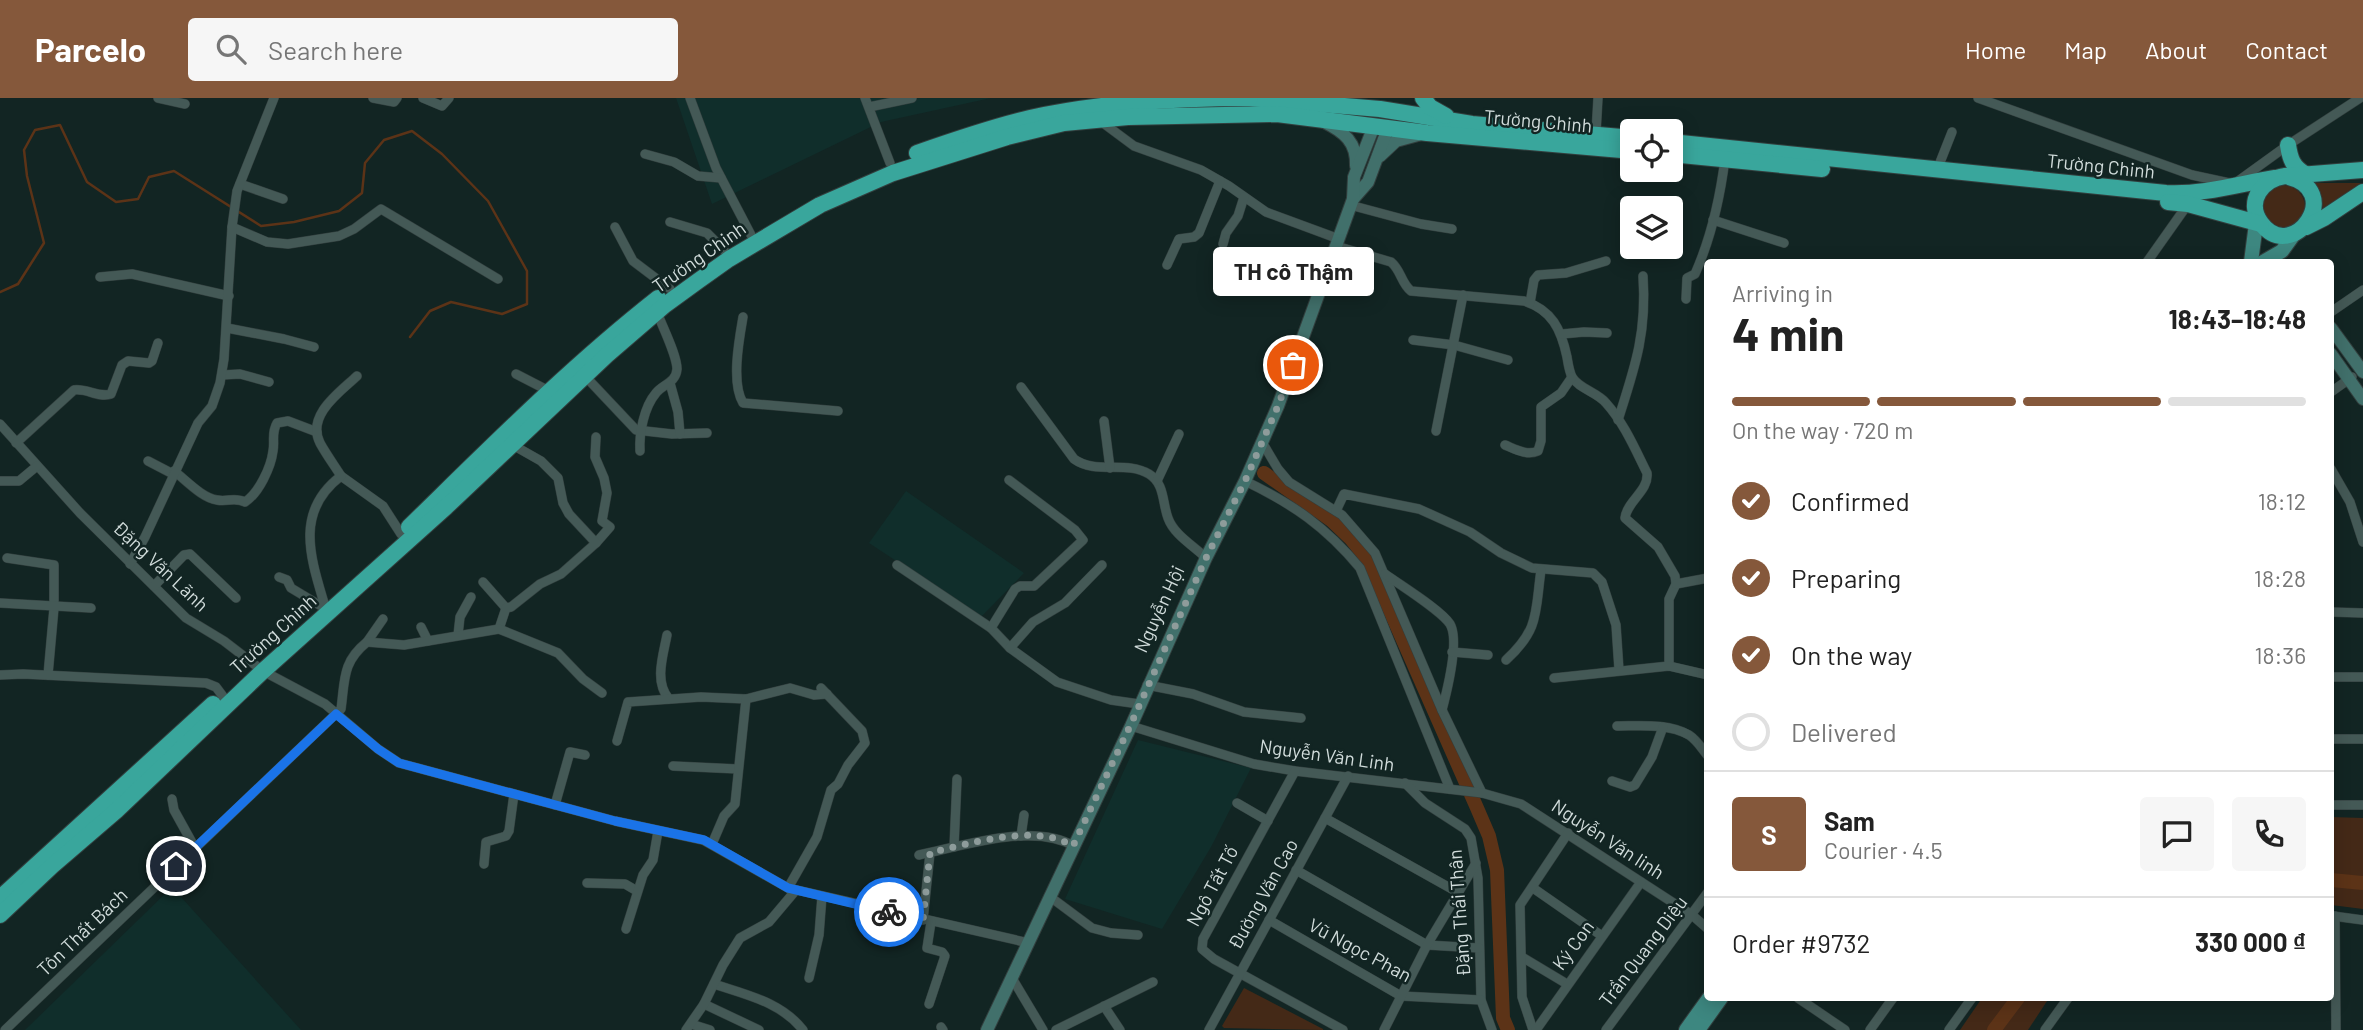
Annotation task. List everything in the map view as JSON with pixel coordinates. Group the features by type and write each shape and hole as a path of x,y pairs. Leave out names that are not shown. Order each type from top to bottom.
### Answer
{"highway":[{"name":"Trường Chinh","path":"0,898 446,507 520,429 549,391 606,340 724,250 819,194 890,163 1041,116 1150,101 1250,98 1315,110 1381,127 1620,150"},
{"path":"1315,110 1354,98"},
{"path":"1423,98 1440,114 1472,124"},
{"name":"Trường Chinh","path":"260,668 323,605 401,534 657,312 729,259 820,205 863,186 917,165 1029,131 1097,119 1315,110 1389,104 1472,124 1620,137"},
{"name":"Nguyễn Hội","path":"1381,127 1389,104"},
{"name":"Trường Chinh","path":"1683,143 2166,193 2206,192 2234,184 2280,177 2363,170"},
{"path":"2288,145 2296,169 2305,174"},
{"name":"Trường Chinh","path":"1683,155 2188,204 2258,221"},
{"path":"2299,231 2310,220 2314,211 2310,191 2304,183 2280,177 2266,182 2256,198 2258,221 2277,234 2299,231 2363,192"},
{"name":"Trường Chinh","path":"0,915 117,811 226,698"}],"main road":[{"path":"2252,259 2258,221"},
{"path":"2284,257 2299,231"},
{"path":"1686,1030 1707,1001"},
{"path":"1699,1030 1719,1001"}],"street":[{"path":"158,98 185,104"},
{"path":"130,564 198,423 212,406 222,375 232,227 239,187 274,98"},
{"path":"373,98 389,102 394,102 397,98"},
{"path":"423,98 442,106 449,98"},
{"path":"690,98 722,178 751,235"},
{"path":"890,163 867,103 912,98"},
{"path":"1596,134 1598,98"},
{"path":"1978,98 2192,175 2234,184 2360,98"},
{"path":"1315,110 1340,130 1352,144 1356,155 1354,177"},
{"path":"1097,119 1134,146 1183,162 1220,181 1265,212 1337,243 1391,262 1404,285 1411,290 1530,303 1545,312 1562,334 1572,377 1600,397 1618,419 1647,477 1646,484 1627,510 1625,518 1662,553 1671,567 1675,584 1668,599 1669,666"},
{"name":"Nguyễn Hội","path":"1352,202 1368,182 1376,162 1381,127"},
{"name":"Nguyễn Hội","path":"987,1030 1278,406 1352,202 1354,177 1381,127"},
{"path":"1937,170 1952,132"},
{"path":"1376,162 1386,148 1396,141 1427,133"},
{"path":"645,154 674,162 698,176 722,178"},
{"path":"1686,299 1687,278 1694,275 1697,269 1713,220 1724,159"},
{"path":"1167,265 1179,239 1191,239 1199,233 1220,181"},
{"path":"239,187 283,199"},
{"path":"1223,244 1226,233 1238,216 1244,197"},
{"path":"1352,202 1430,226 1452,229"},
{"path":"2149,259 2188,204"},
{"path":"232,227 267,242 288,244 339,236 354,229 381,209 498,279"},
{"path":"1713,220 1784,243"},
{"path":"670,222 707,233 724,250"},
{"path":"615,228 633,261 670,289"},
{"path":"1530,303 1534,280 1538,275 1566,273 1606,261"},
{"path":"100,277 132,274 229,296"},
{"path":"1618,419 1642,337 1645,306 1643,276"},
{"path":"2334,310 2363,290"},
{"path":"1436,431 1463,295"},
{"path":"640,450 645,412 656,393 675,377 677,367 657,312"},
{"path":"743,317 737,348 740,401 747,405 838,411"},
{"path":"227,328 314,347"},
{"path":"2334,332 2362,370 2334,390"},
{"path":"1562,334 1606,333"},
{"path":"1413,340 1454,345 1508,360"},
{"path":"16,443 74,390 87,390 105,396 111,394 122,365 128,361 149,363 158,343"},
{"path":"2334,358 2363,399"},
{"path":"222,375 240,374 269,382"},
{"path":"516,374 549,391"},
{"path":"357,376 328,403 321,414 317,432 320,443 341,476 383,506 401,534"},
{"path":"586,376 632,428 642,432 706,433"},
{"path":"1505,444 1520,451 1538,451 1541,441 1541,407 1561,393 1572,377"},
{"path":"670,383 678,412 680,434"},
{"path":"1021,387 1074,459 1090,467 1135,469 1148,473 1157,481 1172,526 1206,558"},
{"path":"148,461 174,473 210,498 235,498 245,502 253,496 268,468 273,454 272,436 277,423 288,421 317,432"},
{"path":"1104,421 1110,468"},
{"name":"Đặng Văn Lãnh","path":"1,428 130,564 186,618 260,668 324,704 399,763 555,805 704,840 757,872 792,889 1029,943"},
{"path":"520,429 541,461 558,478 563,503 569,514 596,542"},
{"path":"1157,481 1178,434"},
{"path":"506,608 540,584 561,575 610,527 602,521 607,494 595,457 596,437"},
{"path":"1262,442 1278,470 1289,482 1336,511 1353,526 1375,553 1442,710 1482,793"},
{"path":"0,481 19,481 37,466"},
{"path":"2334,473 2350,502 2363,542"},
{"path":"323,605 312,556 310,520 323,493 341,476"},
{"path":"991,628 1015,589 1020,586 1034,586 1083,540 1076,530 1009,480"},
{"path":"1245,481 1273,494 1313,520 1337,540 1360,568 1450,789"},
{"path":"1336,511 1344,494 1419,509 1470,532 1520,564 1541,570 1593,573 1602,582 1618,633 1619,670"},
{"path":"154,586 184,555 190,554 236,598"},
{"path":"7,558 54,565 54,608 48,675"},
{"path":"897,565 991,628 1010,648 1057,682 1111,700 1139,704"},
{"path":"1010,648 1033,622 1065,603 1102,565"},
{"path":"1506,660 1532,630 1541,570"},
{"path":"1383,572 1449,623 1452,634 1451,680 1442,710"},
{"path":"279,577 287,580 291,588 323,605"},
{"path":"1675,584 1704,579"},
{"path":"483,582 506,608"},
{"path":"458,635 460,617 471,597"},
{"path":"0,603 91,608"},
{"path":"499,629 506,608"},
{"path":"2334,612 2363,613"},
{"path":"336,714 341,709 344,672 383,619"},
{"path":"421,627 428,641"},
{"path":"367,642 394,645 499,629 558,653 583,679 602,693"},
{"path":"667,635 661,676 662,690 669,699"},
{"path":"1452,652 1488,655"},
{"path":"1554,678 1669,666 1704,674"},
{"path":"0,675 206,683 212,684 226,698"},
{"path":"2334,677 2363,677"},
{"path":"1147,685 1194,694 1244,712 1301,718"},
{"path":"617,741 628,702 725,697 746,699 790,688 814,695 824,691 862,731 866,743 831,790 812,847 792,889 769,922 740,938 689,1027 710,1030"},
{"path":"712,844 724,816 735,804 746,699"},
{"name":"Tôn Thất Bách","path":"5,1030 336,714"},
{"name":"Nguyễn Văn Linh","path":"1130,726 1254,764 1482,793"},
{"path":"1617,726 1663,727 1692,737 1704,751"},
{"path":"1612,781 1630,787 1635,785 1652,757 1663,727"},
{"path":"2334,739 2363,739"},
{"path":"555,805 570,752 585,755"},
{"path":"673,766 738,769"},
{"name":"Ngô Tất Tố","path":"1295,771 1202,943 1204,953 1343,1030"},
{"name":"Đường Văn Cao","path":"1209,1030 1348,776"},
{"path":"954,847 957,779"},
{"name":"Đặng Thái Thân","path":"1405,783 1425,803 1465,829 1471,838 1477,862 1481,1000 1492,1030"},
{"name":"Nguyễn Văn linh","path":"1482,793 1521,804 1692,915 1704,926"},
{"path":"484,864 486,842 506,836 509,831 514,794"},
{"path":"172,799 174,810 195,848"},
{"path":"1237,803 1268,821"},
{"path":"2334,805 2363,805"},
{"path":"1021,836 1024,815"},
{"path":"1325,818 1459,893"},
{"path":"626,929 643,875 653,860 658,831"},
{"path":"1534,1030 1522,997 1520,905 1568,833"},
{"path":"919,855 1021,836 1049,836 1073,846"},
{"path":"929,1004 945,956 944,953 927,948 930,853"},
{"path":"1384,1030 1427,945 1477,862"},
{"path":"1296,870 1427,945 1479,948"},
{"name":"Ký Con","path":"1534,1030 1641,882"},
{"path":"587,883 625,884 637,891"},
{"path":"1533,888 1602,936"},
{"path":"809,978 819,935 822,896"},
{"path":"1049,896 1092,929 1138,935"},
{"name":"Trần Quang Diệu","path":"1606,1030 1704,898"},
{"path":"2334,916 2363,920"},
{"name":"Vũ Ngọc Phan","path":"1269,920 1401,996 1481,1000"},
{"path":"2334,954 2336,1030"},
{"path":"1522,957 1567,984"},
{"path":"1012,978 1043,1030"},
{"path":"1056,1030 1153,982"},
{"path":"714,984 782,1009 803,1030"},
{"path":"1810,1001 1845,1030"},
{"path":"1870,1030 1891,1001"},
{"path":"1950,1030 1970,1001"},
{"path":"2045,1030 2066,1001"},
{"path":"704,1004 760,1030"},
{"path":"1104,1006 1120,1030"}],"shaded area":[{"path":"676,98 991,98 881,122 712,204"},
{"path":"2312,183 2361,183 2323,210 2321,199"},
{"path":"2283,185 2298,192 2305,207 2298,222 2283,229 2268,222 2261,207 2268,192"},
{"path":"906,491 1024,573 981,617 869,543"},
{"path":"1138,740 1251,768 1211,847 1162,929 1065,899"},
{"path":"2334,817 2363,818 2363,909 2334,905"},
{"path":"172,887 301,1030 25,1030"},
{"path":"1244,988 1323,1030 1224,1028 1222,1026"},
{"path":"1980,1001 2047,1001 2028,1030 1960,1030"}],"waterway":[{"path":"0,292 18,284 44,243 27,176 24,150 35,130 60,125 87,182 116,202 138,199 149,177 174,171 261,226 294,222 339,211 362,193 365,163 384,140 412,131 442,154 488,201 527,271 527,304 502,314 451,302 430,311 410,337"},
{"path":"1264,473 1331,520 1363,554 1477,808 1489,836 1497,870 1503,1018 1508,1030"},
{"path":"2334,880 2363,883"},
{"path":"1994,1030 2016,1001"}],"way so far":[{"path":"889,912 923,920 930,853 1028,835 1049,836 1073,846 1206,558 1245,481 1293,365"}],"place":[{"name":"TH cô Thậm","path":"1293,365"}],"route":[{"path":"176,866 336,714 390,758 421,771 615,821 704,840 788,888 889,912"}]}
